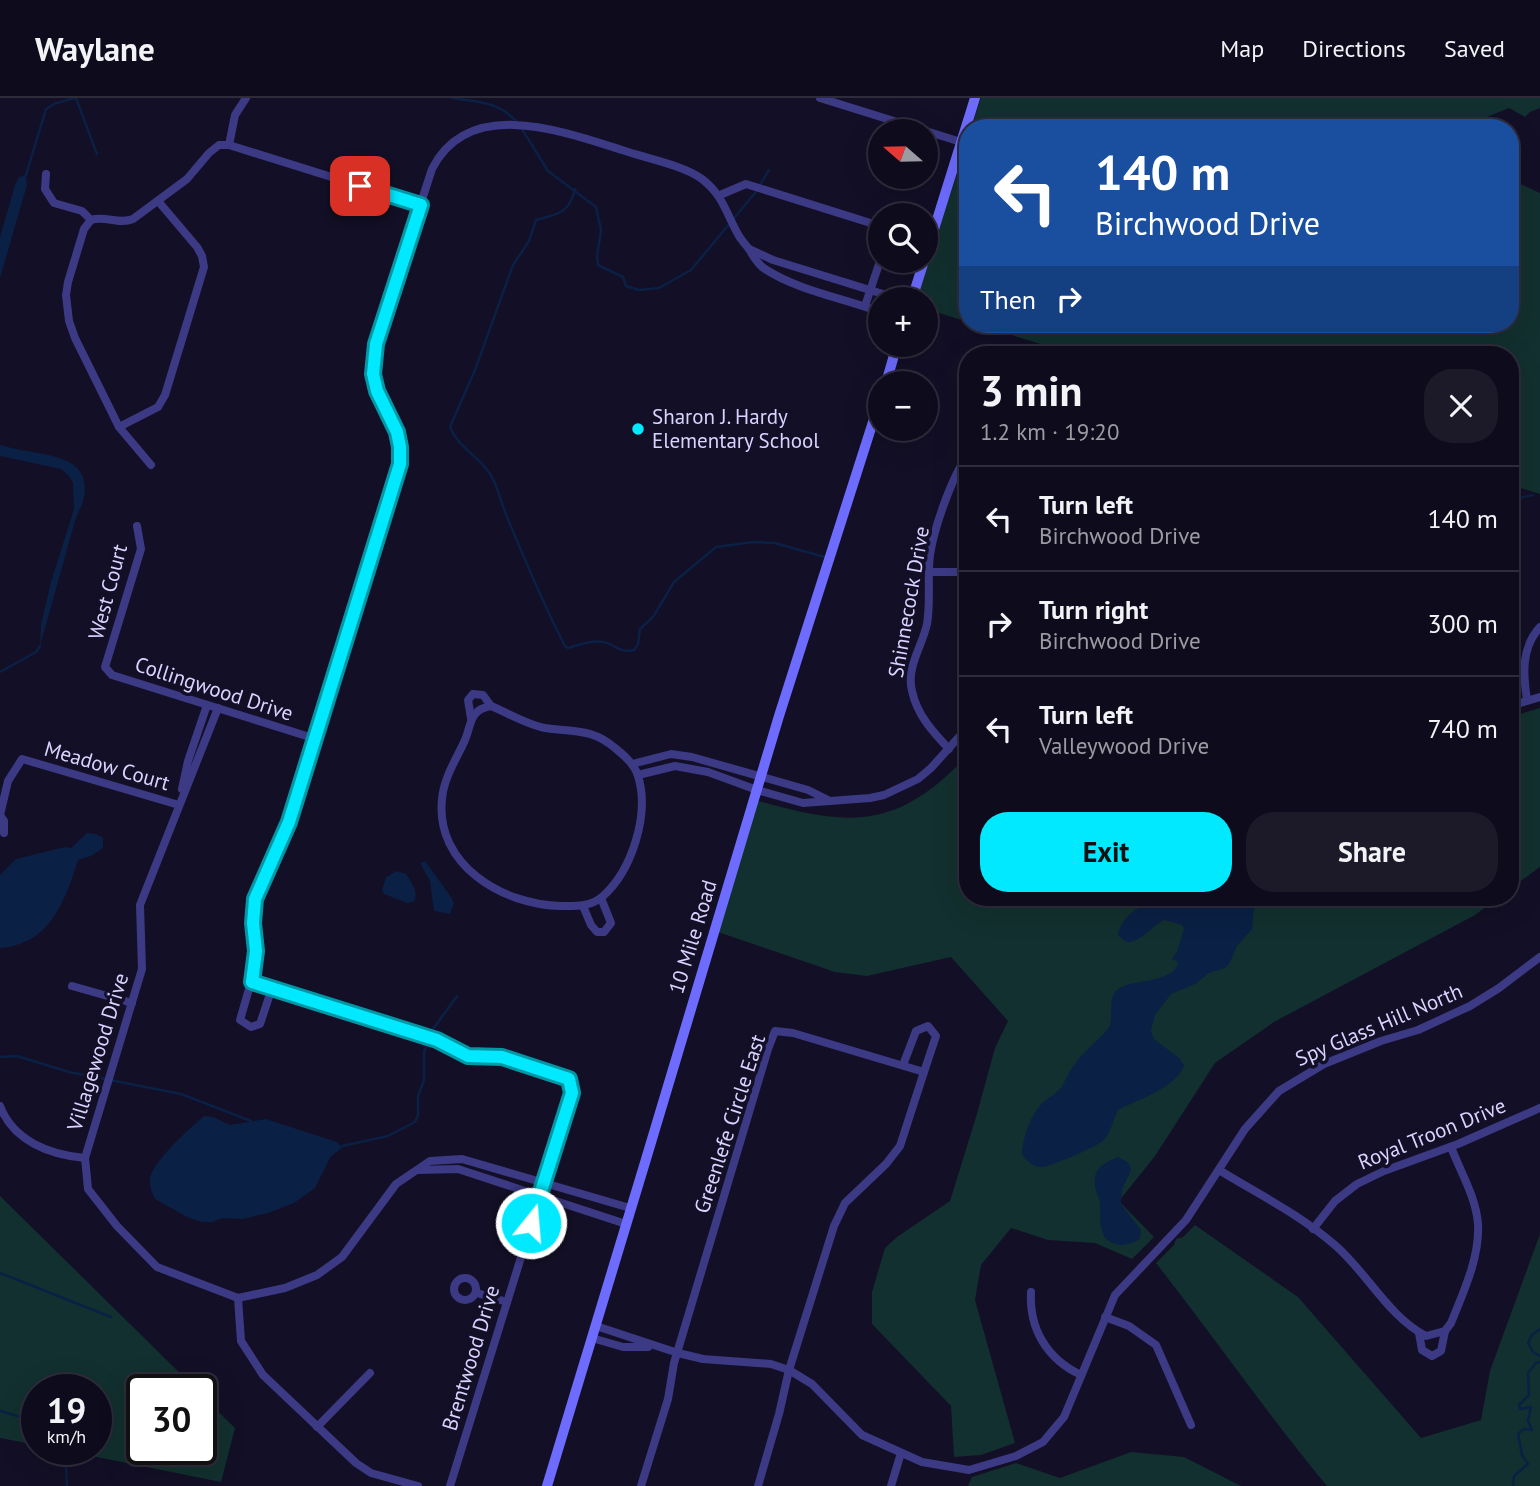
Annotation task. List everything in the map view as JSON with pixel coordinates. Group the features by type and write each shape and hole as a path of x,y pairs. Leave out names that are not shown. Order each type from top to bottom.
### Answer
{"main road":[{"path":"968,119 975,98"},
{"path":"938,216 959,148"},
{"name":"10 Mile Road","path":"547,1486 761,776 868,438"}],"street":[{"path":"229,145 235,116 246,98"},
{"path":"820,98 959,141"},
{"path":"252,982 272,988 260,1024 251,1027 240,1020 252,982 256,951 253,923 255,899 289,822 400,464 397,432 377,391 373,360 376,344 436,159 453,136 480,121 502,116 524,119 685,171 700,178 720,195 739,237 755,261 765,269 789,281 868,307"},
{"path":"151,465 118,427 69,321 65,295 84,229 91,220 101,217 125,222 195,172 209,153 219,145 229,145 421,205"},
{"path":"46,174 46,189 54,203 82,211 91,220"},
{"path":"720,195 746,184 868,222"},
{"path":"118,427 158,407 165,395 204,267 197,247 167,215 158,201"},
{"path":"749,249 794,267 868,290"},
{"path":"789,281 794,267"},
{"path":"865,306 868,297"},
{"name":"Shinnecock Drive","path":"949,749 929,728 919,712 912,691 912,667 926,625 932,546 959,470"},
{"name":"West Court","path":"105,667 141,549 137,526"},
{"path":"930,572 959,572"},
{"path":"1527,700 1524,658 1534,634 1540,627"},
{"name":"Collingwood Drive","path":"105,667 112,675 316,739"},
{"path":"473,694 483,695 491,706 543,727 594,734 614,747 632,764 638,775 642,799 637,838 628,864 601,898 583,906 547,905 510,894 479,880 454,853 446,835 442,799 446,780 465,739 471,718 468,700 473,694"},
{"path":"1519,703 1540,697"},
{"name":"Villagewood Drive","path":"179,805 188,761 207,705"},
{"path":"471,718 481,708 491,706"},
{"name":"Villagewood Drive","path":"219,708 141,905 142,969 85,1158 88,1189 117,1226 158,1267 238,1298"},
{"path":"638,775 675,766 708,772 803,803 870,798 900,788 932,768 959,737"},
{"path":"632,764 671,754 692,757 808,790 830,801"},
{"name":"Meadow Court","path":"4,833 4,821 0,815 8,780 22,759 179,805"},
{"path":"583,906 591,925 597,932 604,932 611,923 601,898"},
{"name":"Spy Glass Hill North","path":"789,1370 812,1384 862,1435 922,1462 969,1470 1030,1450 1043,1442 1064,1417 1115,1295 1186,1220 1245,1129 1279,1091 1324,1064 1381,1041 1418,1030 1470,1006 1540,957"},
{"path":"72,986 132,1003"},
{"name":"Brentwood Drive","path":"272,988 437,1040 468,1056 502,1057 569,1079 572,1093 450,1486"},
{"path":"758,1486 789,1370 834,1226 845,1203 886,1164 900,1146 936,1036 928,1026 916,1031 903,1065"},
{"name":"Greenlefe Circle East","path":"678,1353 775,1031 793,1033 924,1072"},
{"path":"0,1107 12,1125 39,1148 60,1156 85,1158"},
{"name":"Royal Troon Drive","path":"1313,1229 1335,1201 1357,1184 1540,1108"},
{"path":"1419,1333 1422,1350 1432,1356 1441,1351 1445,1331 1461,1299 1477,1242 1475,1211 1451,1147"},
{"path":"418,1486 371,1473 356,1463 263,1375 241,1341 238,1298 285,1289 317,1275 342,1257 396,1184 430,1161 462,1159 630,1208"},
{"path":"415,1170 458,1169 626,1224"},
{"path":"1219,1170 1284,1209 1334,1244 1419,1333 1426,1336 1445,1331"},
{"path":"1031,1292 1030,1310 1045,1346 1060,1363 1081,1375"},
{"path":"477,1293 507,1302"},
{"path":"1105,1317 1129,1326 1156,1345 1191,1425"},
{"path":"596,1326 703,1359 771,1364 789,1370"},
{"path":"592,1338 624,1347 655,1346"},
{"path":"641,1486 668,1399 678,1353"},
{"path":"317,1427 370,1373"},
{"path":"891,1486 901,1452"}],"green space":[{"path":"981,98 1540,98 1540,108 1525,117 1509,108 1482,119 974,119"},
{"path":"959,167 959,319 938,313 938,287 921,287 925,273 938,273 938,233"},
{"path":"1519,183 1540,193 1540,494 1519,488 1519,346 1047,346 1005,333 1519,333"},
{"path":"1540,708 1540,867 1519,882 1519,714"},
{"path":"956,767 959,770 959,906 1487,906 1274,1022 1215,1063 1155,1156 1119,1201 1154,1237 1132,1259 1095,1243 1048,1240 1011,1228 981,1265 975,1300 1015,1443 981,1455 954,1457 951,1406 872,1324 872,1292 885,1248 950,1201 995,1048 1008,1021 951,957 867,976 835,972 718,932 758,801 815,815 863,817 909,803"},
{"path":"0,1196 181,1374 126,1374 126,1463 112,1460 112,1374 21,1374 21,1442 0,1438"},
{"path":"1195,1225 1298,1297 1421,1438 1481,1420 1490,1371 1540,1234 1540,1486 1327,1486 1156,1263 1174,1245 1176,1239 1183,1237"},
{"path":"217,1411 235,1428 221,1482 137,1465 217,1465"},
{"path":"1131,1452 1184,1457 1241,1486 968,1486 972,1477 1016,1463 1060,1478"}],"water":[{"path":"26,175 27,185 0,278 0,237 15,185 19,177"},
{"path":"0,445 68,462 82,474 85,484 83,501 40,646 41,625 51,582 74,509 73,483 61,469 0,456"},
{"path":"87,833 103,838 103,848 78,860 61,906 52,919 31,939 0,948 0,875 16,859 65,847 71,848"},
{"path":"425,861 454,903 450,914 434,911 430,881 420,863"},
{"path":"397,871 406,874 412,884 416,895 414,902 407,903 384,894 382,890 386,877"},
{"path":"1254,906 1252,929 1237,946 1229,964 1209,973 1195,984 1171,994 1155,1015 1151,1030 1154,1039 1179,1058 1184,1065 1180,1073 1165,1086 1118,1110 1108,1133 1100,1143 1039,1167 1022,1154 1032,1118 1040,1106 1060,1088 1082,1055 1108,1029 1114,993 1124,986 1170,974 1178,962 1172,959 1184,929 1182,925 1164,920 1141,938 1129,942 1118,934 1132,912 1143,907"},
{"path":"204,1116 230,1125 266,1119 337,1142 342,1148 331,1156 315,1188 294,1203 243,1219 223,1218 202,1222 187,1217 155,1199 150,1178 165,1154"},
{"path":"1118,1157 1129,1163 1131,1170 1122,1189 1121,1204 1141,1230 1140,1239 1122,1245 1109,1241 1103,1234 1095,1180 1097,1171 1105,1163"}],"waterway":[{"path":"26,175 46,109 74,98"},
{"path":"76,98 97,154"},
{"path":"452,98 494,106 516,121"},
{"path":"522,129 548,171 596,207 601,230 598,265 623,277 626,286 639,290 659,288 691,270 755,193 769,170"},
{"path":"575,189 573,197 562,212 536,220 529,241 513,265 475,370 450,427 459,442 490,473 527,566 565,646 568,648 597,642 623,650 634,650 638,644 640,629 653,617 674,582 716,547 754,542 775,543 828,558"},
{"path":"1519,498 1533,495"},
{"path":"0,672 36,652 40,646"},
{"path":"342,1146 388,1136 415,1122 418,1115 418,1096 424,1080 424,1052 433,1029 457,996"},
{"path":"0,1057 17,1056 69,1072 181,1094 251,1121"},
{"path":"0,1273 111,1317"},
{"path":"1540,1329 1532,1335 1528,1343 1533,1352 1540,1356"},
{"path":"1513,1486 1514,1476 1528,1464 1522,1455 1518,1434 1524,1429 1532,1430 1528,1421 1531,1407 1520,1409 1519,1405 1529,1395 1528,1373 1540,1362"},
{"path":"0,1411 21,1417"},
{"path":"66,1465 67,1486"}],"place":[{"name":"Sharon J. Hardy Elementary School","path":"638,429"}],"route":[{"path":"360,186 421,205 373,360 377,391 397,432 400,464 289,822 255,899 253,923 256,951 252,982 437,1040 468,1056 502,1057 569,1079 572,1093 531,1223"}]}
